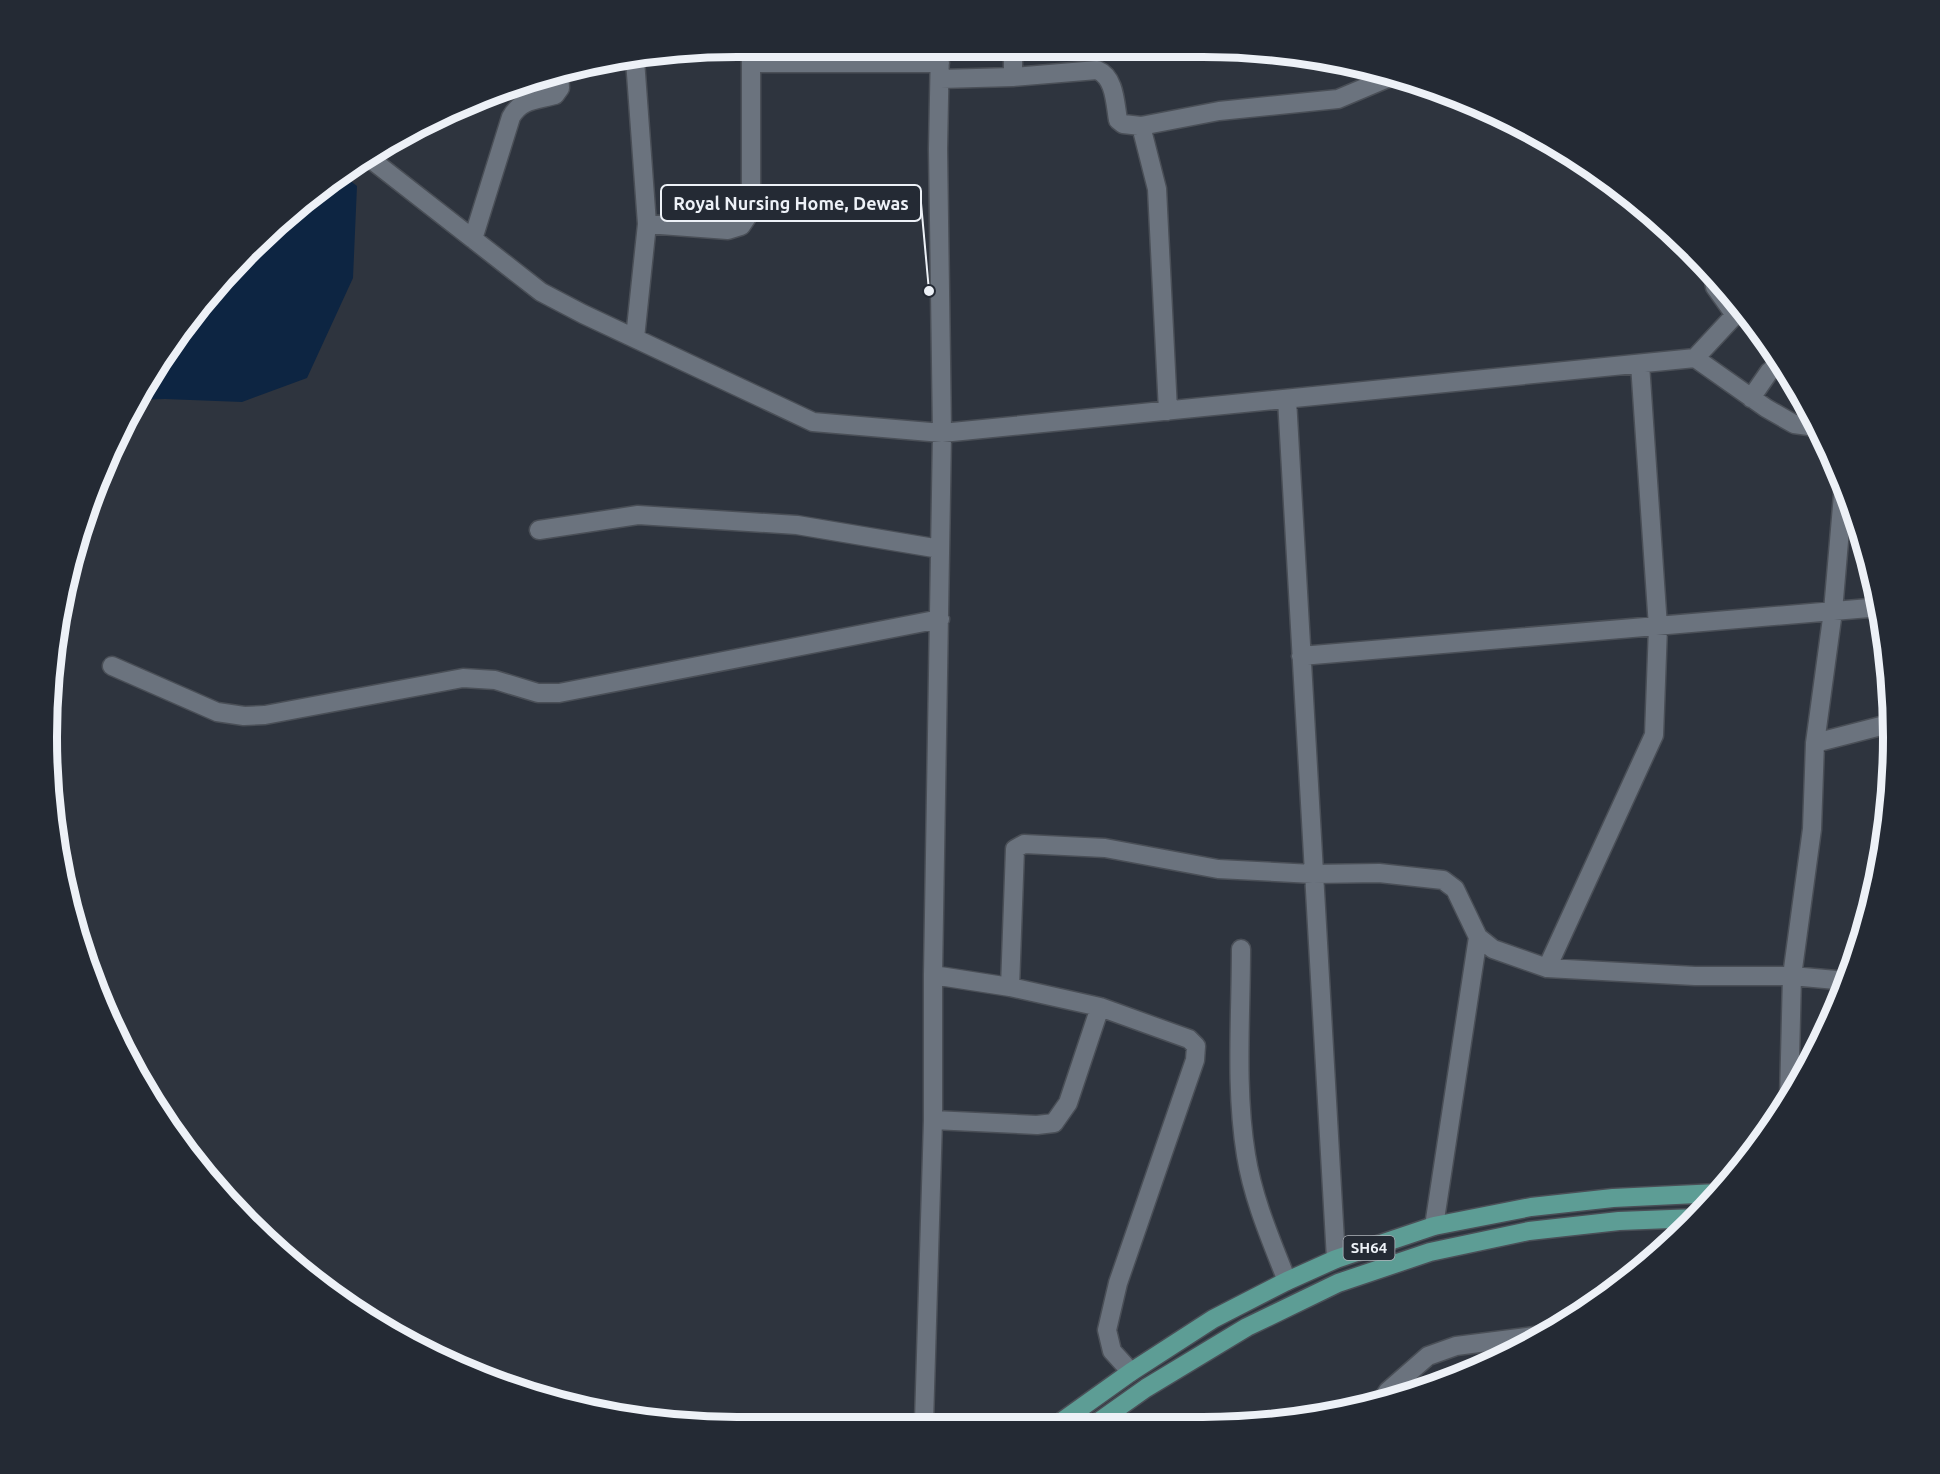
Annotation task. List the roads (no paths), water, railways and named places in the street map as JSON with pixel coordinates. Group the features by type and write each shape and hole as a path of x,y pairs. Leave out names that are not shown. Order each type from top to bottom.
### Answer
{"main road":[{"name":"SH64","path":"1068,1417 1131,1372 1213,1319 1336,1259 1434,1226 1530,1207 1613,1198 1706,1194"},
{"name":"SH64","path":"1105,1417 1146,1388 1248,1327 1338,1283 1430,1252 1529,1231 1619,1221 1683,1219"}],"street":[{"path":"647,224 728,230 741,226 751,211 751,57"},
{"path":"798,57 940,63 1013,77 1097,70 1104,73 1109,80 1118,120 1123,124 1141,126 1219,111 1338,99 1381,81"},
{"path":"1013,57 1013,77"},
{"path":"924,1417 933,1120 933,975 940,619 942,433 938,149 940,63"},
{"path":"635,65 647,224 635,338"},
{"path":"473,239 511,117 516,108 522,104 555,95 560,88 560,80"},
{"path":"1141,126 1157,189 1168,411"},
{"path":"375,162 541,292 813,422 942,433 1695,358 1736,316"},
{"path":"1695,358 1751,398 1794,424 1808,426"},
{"path":"1547,968 1654,735 1658,627 1640,364"},
{"path":"1751,398 1774,368"},
{"path":"1287,399 1336,1259"},
{"path":"1789,1081 1792,975 1812,829 1815,742 1833,611 1842,505"},
{"path":"539,530 638,515 797,525 940,549"},
{"path":"1301,656 1871,608"},
{"path":"112,666 217,712 244,716 265,715 463,678 495,680 538,693 559,693 940,619"},
{"path":"1815,742 1883,727"},
{"path":"1010,987 1015,849 1024,844 1105,848 1218,869 1313,874 1379,873 1443,880 1455,890 1478,937 1493,949 1547,968 1695,976 1792,975 1838,980"},
{"path":"1434,1226 1478,937"},
{"path":"1241,950 1240,1103 1245,1155 1255,1199 1287,1281"},
{"path":"933,975 1010,987 1100,1007 1189,1039 1196,1046 1195,1060 1118,1283 1107,1330 1112,1351 1131,1372"},
{"path":"933,1120 1036,1125 1054,1123 1068,1103 1100,1007"},
{"path":"1388,1391 1428,1356 1456,1346 1521,1338"}],"water":[{"path":"349,180 357,186 353,278 307,378 242,402 147,400 172,359 226,289 256,256 323,198"}],"place":[{"name":"Royal Nursing Home, Dewas","path":"929,291"}]}
